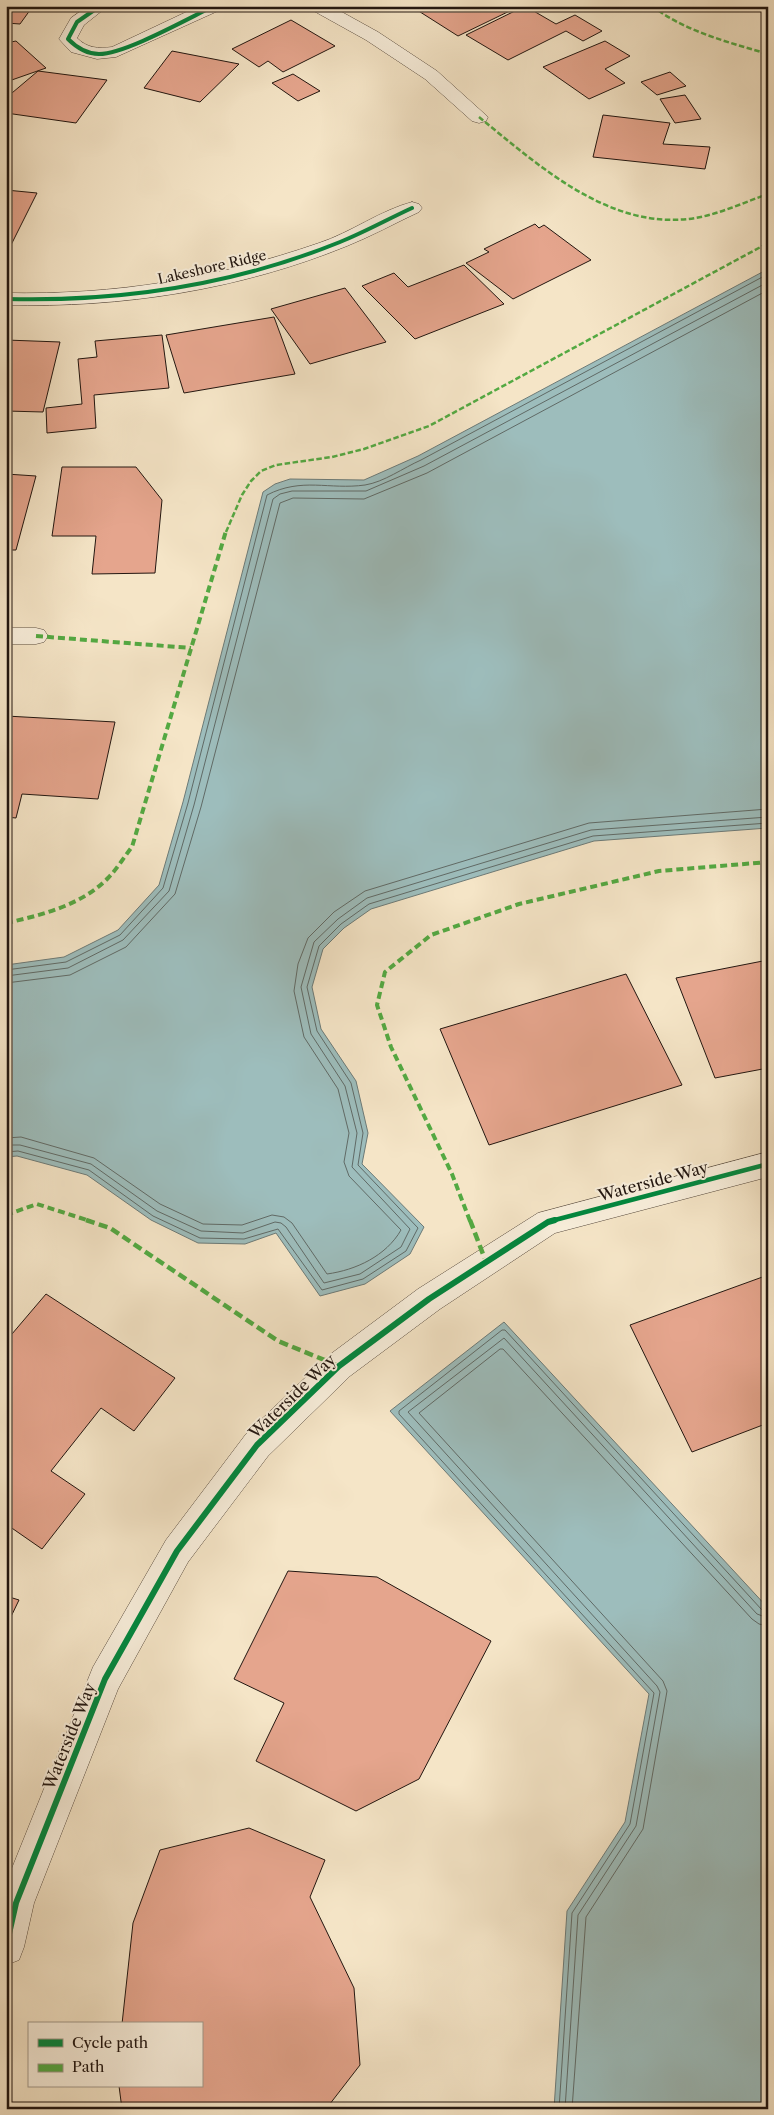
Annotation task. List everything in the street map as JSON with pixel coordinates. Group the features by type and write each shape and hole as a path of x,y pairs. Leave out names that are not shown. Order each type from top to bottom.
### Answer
{"street":[{"path":"100,6 77,22 68,39 78,48 96,54 116,52 214,6"},
{"path":"318,6 372,36 432,75 478,117"},
{"name":"Lakeshore Ridge","path":"6,299 112,298 179,288 254,271 331,246 412,208"},
{"path":"6,636 36,636"},
{"name":"Waterside Way","path":"6,1948 16,1903 105,1679 176,1551 257,1445 339,1366 429,1299 548,1222 768,1164"}],"water":[{"path":"768,269 768,828 594,841 371,909 344,928 323,949 312,987 321,1029 356,1081 368,1133 362,1164 424,1227 410,1254 365,1284 320,1296 276,1233 245,1244 198,1243 151,1220 87,1175 17,1156 6,1157 6,965 64,957 118,930 159,885 183,802 263,492 275,484 290,479 364,480 418,456"},
{"path":"504,1322 768,1608 768,2109 554,2109 567,1911 625,1822 649,1694 390,1411"}],"building":[{"path":"6,6 33,6 20,24 6,23"},
{"path":"425,6 520,6 458,36 417,10"},
{"path":"525,6 556,24 575,15 602,31 583,41 566,31 508,60 466,35"},
{"path":"291,20 335,46 283,72 268,61 259,67 232,49"},
{"path":"16,41 46,68 6,82 6,43"},
{"path":"605,41 630,56 605,69 625,83 589,99 543,67"},
{"path":"172,51 239,64 200,102 144,88"},
{"path":"38,71 107,80 76,123 6,113 6,98"},
{"path":"670,72 686,86 657,95 641,82"},
{"path":"293,74 320,91 298,101 272,83"},
{"path":"685,95 701,119 675,123 660,99"},
{"path":"603,115 670,123 663,144 710,147 705,169 593,157"},
{"path":"6,190 37,193 6,255"},
{"path":"535,224 539,228 544,225 591,260 513,299 466,263 489,252 484,249"},
{"path":"464,265 504,304 415,339 362,286 394,273 408,287"},
{"path":"345,288 386,342 310,364 271,309"},
{"path":"274,317 295,374 184,393 166,335"},
{"path":"162,335 169,388 94,395 96,428 47,433 46,408 82,404 78,359 97,357 95,341"},
{"path":"6,340 60,342 43,412 6,411"},
{"path":"62,467 136,467 162,500 155,573 92,574 96,536 52,536"},
{"path":"6,474 36,476 16,550 6,550"},
{"path":"6,716 115,722 98,799 22,794 16,818 6,817"},
{"path":"768,960 768,1068 715,1078 676,978"},
{"path":"626,974 682,1085 489,1145 440,1029"},
{"path":"768,1275 768,1423 692,1452 630,1325"},
{"path":"46,1294 175,1378 134,1431 101,1408 51,1471 85,1494 42,1549 6,1524 6,1341"},
{"path":"288,1571 377,1577 491,1641 419,1779 356,1811 256,1761 284,1703 234,1679"},
{"path":"6,1596 19,1600 6,1627"},
{"path":"249,1828 325,1860 310,1897 354,1988 360,2065 326,2109 122,2109 119,2088 202,2088 202,2022 122,2022 133,1923 160,1850"}],"marked path":[{"path":"652,6 663,15 691,29 768,54"},
{"path":"479,117 549,172 575,189 603,204 631,214 659,220 688,219 719,212 768,194"},
{"path":"6,923 46,913 83,897 109,877 132,847 225,534 234,510 257,474 276,465 332,457 364,449 429,426 768,243"},
{"path":"36,636 191,648"},
{"path":"486,1262 452,1174 391,1047 377,1005 385,972 431,935 519,904 659,871 768,862"},
{"path":"6,1215 37,1204 110,1228 278,1341 339,1366"}],"cycle path":[{"path":"100,6 77,22 68,39 77,48 97,54 116,52 214,6"},
{"path":"6,299 89,299 171,289 211,281 251,271 330,246 351,238 412,208"},
{"path":"6,1947 16,1903 105,1679 177,1551 257,1445 339,1366 429,1299 548,1222 768,1164"}]}
